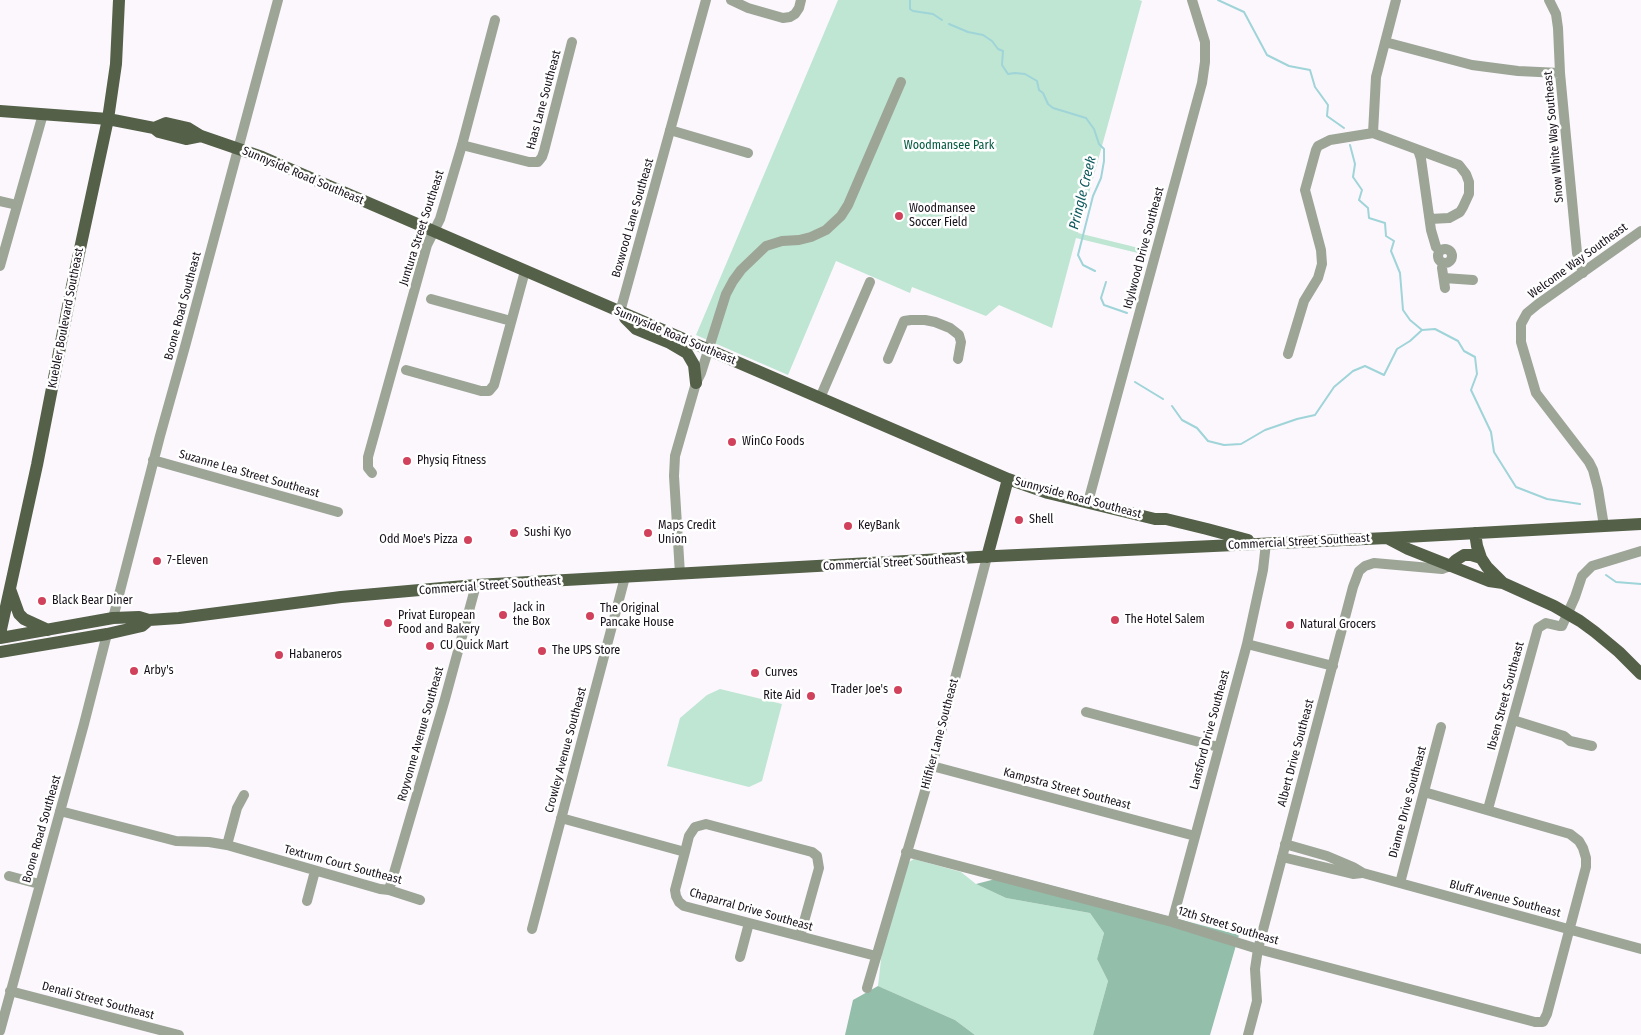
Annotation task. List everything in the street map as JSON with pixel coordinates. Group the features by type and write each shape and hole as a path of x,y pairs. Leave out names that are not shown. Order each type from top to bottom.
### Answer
{"main road":[{"name":"Kuebler Boulevard Southeast","path":"0,634 37,465 72,286 108,119 116,64 119,0"},
{"name":"Sunnyside Road Southeast","path":"0,111 108,119 154,128 166,123 188,128 201,136 262,157 1008,479 1040,491 1263,543"},
{"path":"620,312 636,329 670,343 687,353 694,365 696,383"},
{"name":"Hilfiker Lane Southeast","path":"988,557 1008,479"},
{"name":"Commercial Street Southeast","path":"0,638 113,618 139,617 149,620 179,618 341,598 476,586 988,557 1641,524"},
{"path":"1475,533 1477,546 1487,567 1504,583 1568,614 1588,627 1614,647 1641,674"},
{"path":"1387,538 1408,550 1489,581 1504,583"},
{"path":"1450,566 1464,555 1482,558"},
{"path":"10,588 19,614 24,619 48,630"},
{"name":"Commercial Street Southeast","path":"0,652 107,634 142,626 149,620"}],"street":[{"name":"Boone Road Southeast","path":"113,618 153,460 278,0"},
{"name":"Boxwood Lane Southeast","path":"620,312 706,0"},
{"path":"731,0 748,8 783,18 795,14 802,0"},
{"name":"Idylwood Drive Southeast","path":"1088,502 1202,83 1205,42 1192,0"},
{"path":"1373,133 1376,77 1396,0"},
{"name":"Snow White Way Southeast","path":"1549,0 1556,14 1558,28 1560,73 1576,253 1583,273"},
{"name":"Juntura Street Southeast","path":"372,473 368,468 368,457 427,245 440,219 496,20"},
{"name":"Haas Lane Southeast","path":"462,145 530,162 538,162 544,151 572,42"},
{"path":"1385,42 1472,65 1518,71 1560,73"},
{"path":"680,574 674,464 696,383 709,350 726,294 733,281 758,252 772,244 805,238 826,230 836,222 845,210 901,82"},
{"path":"0,266 43,114"},
{"path":"670,130 748,153"},
{"path":"1288,354 1304,301 1318,278 1322,264 1305,190 1316,150 1322,144 1330,140 1373,133 1459,165 1469,182 1470,188 1467,200 1460,212 1449,218 1430,219"},
{"path":"1418,150 1436,247 1440,251 1438,257 1443,263 1444,283 1473,280"},
{"path":"0,201 17,205"},
{"name":"Welcome Way Southeast","path":"1604,526 1593,470 1577,445 1559,425 1536,392 1521,342 1520,331 1523,317 1527,313 1641,231"},
{"path":"406,370 481,391 489,391 494,385 524,271"},
{"path":"820,398 870,282"},
{"path":"431,299 511,321"},
{"path":"888,359 904,321 911,320 935,322 950,328 959,335 961,342 958,359"},
{"name":"Suzanne Lea Street Southeast","path":"153,460 338,512"},
{"name":"Lansford Drive Southeast","path":"1172,922 1247,644 1263,570 1263,543"},
{"path":"1568,614 1582,576 1586,571 1598,564 1641,551"},
{"name":"Hilfiker Lane Southeast","path":"867,988 932,766 988,557"},
{"name":"Albert Drive Southeast","path":"1248,1035 1257,1001 1255,970 1258,949 1353,587 1362,568 1374,563 1442,569 1450,566"},
{"name":"Crowley Avenue Southeast","path":"532,928 625,577"},
{"name":"Royvonne Avenue Southeast","path":"389,890 476,586"},
{"name":"Ibsen Street Southeast","path":"1488,809 1538,628 1546,623 1562,626 1568,614"},
{"name":"Boone Road Southeast","path":"0,1031 107,634"},
{"path":"1247,644 1333,666"},
{"path":"1086,712 1218,747"},
{"path":"1513,720 1564,736 1570,741 1592,746"},
{"name":"Dianne Drive Southeast","path":"1400,883 1441,727"},
{"name":"Kampstra Street Southeast","path":"932,766 1195,836"},
{"path":"1424,792 1570,834 1579,840 1585,853 1586,866 1570,930"},
{"path":"227,845 237,808 244,795"},
{"name":"Textrum Court Southeast","path":"60,812 176,841 209,842 227,845 420,900"},
{"path":"561,818 685,852 689,836 695,827 706,824 812,852 817,856 819,868 800,936"},
{"name":"Bluff Avenue Southeast","path":"1285,844 1327,856 1363,873 1641,949"},
{"name":"Chaparral Drive Southeast","path":"685,852 675,890 679,902 684,906 876,956"},
{"name":"12th Street Southeast","path":"906,852 1172,922 1258,949 1535,1022 1543,1022 1547,1014 1570,930"},
{"name":"Bluff Avenue Southeast","path":"1282,857 1353,874 1363,873"},
{"path":"306,901 315,871"},
{"path":"10,876 39,884"},
{"path":"740,957 749,923"},
{"name":"Denali Street Southeast","path":"10,991 173,1034"}],"green space":[{"name":"Woodmansee Park","path":"838,0 1142,1 1078,233 1147,250 1146,255 1076,238 1052,328 999,305 986,316 912,287 910,293 836,261 788,375 696,335"},
{"path":"720,689 782,704 762,781 749,787 667,766 680,718 707,695"},
{"path":"914,859 961,872 976,884 1006,898 1090,913 1104,933 1097,959 1108,981 1093,1035 975,1035 955,1020 878,986 882,951 907,863"},
{"path":"1011,875 1239,935 1210,1035 1093,1035 1108,981 1097,959 1104,933 1090,913 1006,898 976,884"},
{"path":"878,986 955,1020 975,1035 845,1035 853,1000"}],"waterway":[{"name":"Pringle Creek","path":"910,0 910,9 913,11 933,14 942,20"},
{"path":"1218,0 1244,12 1267,55 1289,66 1310,70 1315,87 1328,105 1327,116 1344,128"},
{"name":"Pringle Creek","path":"949,24 968,32 983,35 992,41 998,49 1003,51 1002,65 1008,74 1025,74 1037,81 1039,90 1043,93 1048,104 1053,108 1086,118 1094,129 1099,144 1104,149 1104,161 1101,178 1093,196 1078,255 1083,265 1095,271"},
{"path":"1350,145 1355,164 1353,177 1362,190 1359,200 1368,208 1369,218 1385,223 1386,236 1394,241 1391,251 1400,273 1403,310 1410,320 1422,330"},
{"name":"Pringle Creek","path":"1106,282 1101,298 1104,305 1127,313"},
{"name":"Pringle Creek","path":"1172,406 1182,420 1197,428 1208,441 1224,445 1241,444 1265,430 1315,415 1334,387 1353,371 1365,366 1384,375 1397,349 1422,330 1435,329 1458,341 1464,351 1475,357 1477,374 1471,390 1491,432 1494,452 1516,487 1547,499 1580,504"},
{"name":"Pringle Creek","path":"1135,382 1163,399"},
{"name":"Pringle Creek","path":"1606,575 1616,582 1641,584"}],"place":[{"name":"Woodmansee Soccer Field","path":"899,216"},
{"name":"WinCo Foods","path":"732,442"},
{"name":"Physiq Fitness","path":"407,461"},
{"name":"Shell","path":"1019,520"},
{"name":"KeyBank","path":"848,526"},
{"name":"Sushi Kyo","path":"514,533"},
{"name":"Maps Credit Union","path":"648,533"},
{"name":"Odd Moe's Pizza","path":"468,540"},
{"name":"7-Eleven","path":"157,561"},
{"name":"Black Bear Diner","path":"42,601"},
{"name":"Jack in the Box","path":"503,615"},
{"name":"The Original Pancake House","path":"590,616"},
{"name":"The Hotel Salem","path":"1115,620"},
{"name":"Privat European Food and Bakery","path":"388,623"},
{"name":"Natural Grocers","path":"1290,625"},
{"name":"CU Quick Mart","path":"430,646"},
{"name":"The UPS Store","path":"542,651"},
{"name":"Habaneros","path":"279,655"},
{"name":"Arby's","path":"134,671"},
{"name":"Curves","path":"755,673"},
{"name":"Trader Joe's","path":"898,690"},
{"name":"Rite Aid","path":"811,696"}]}
